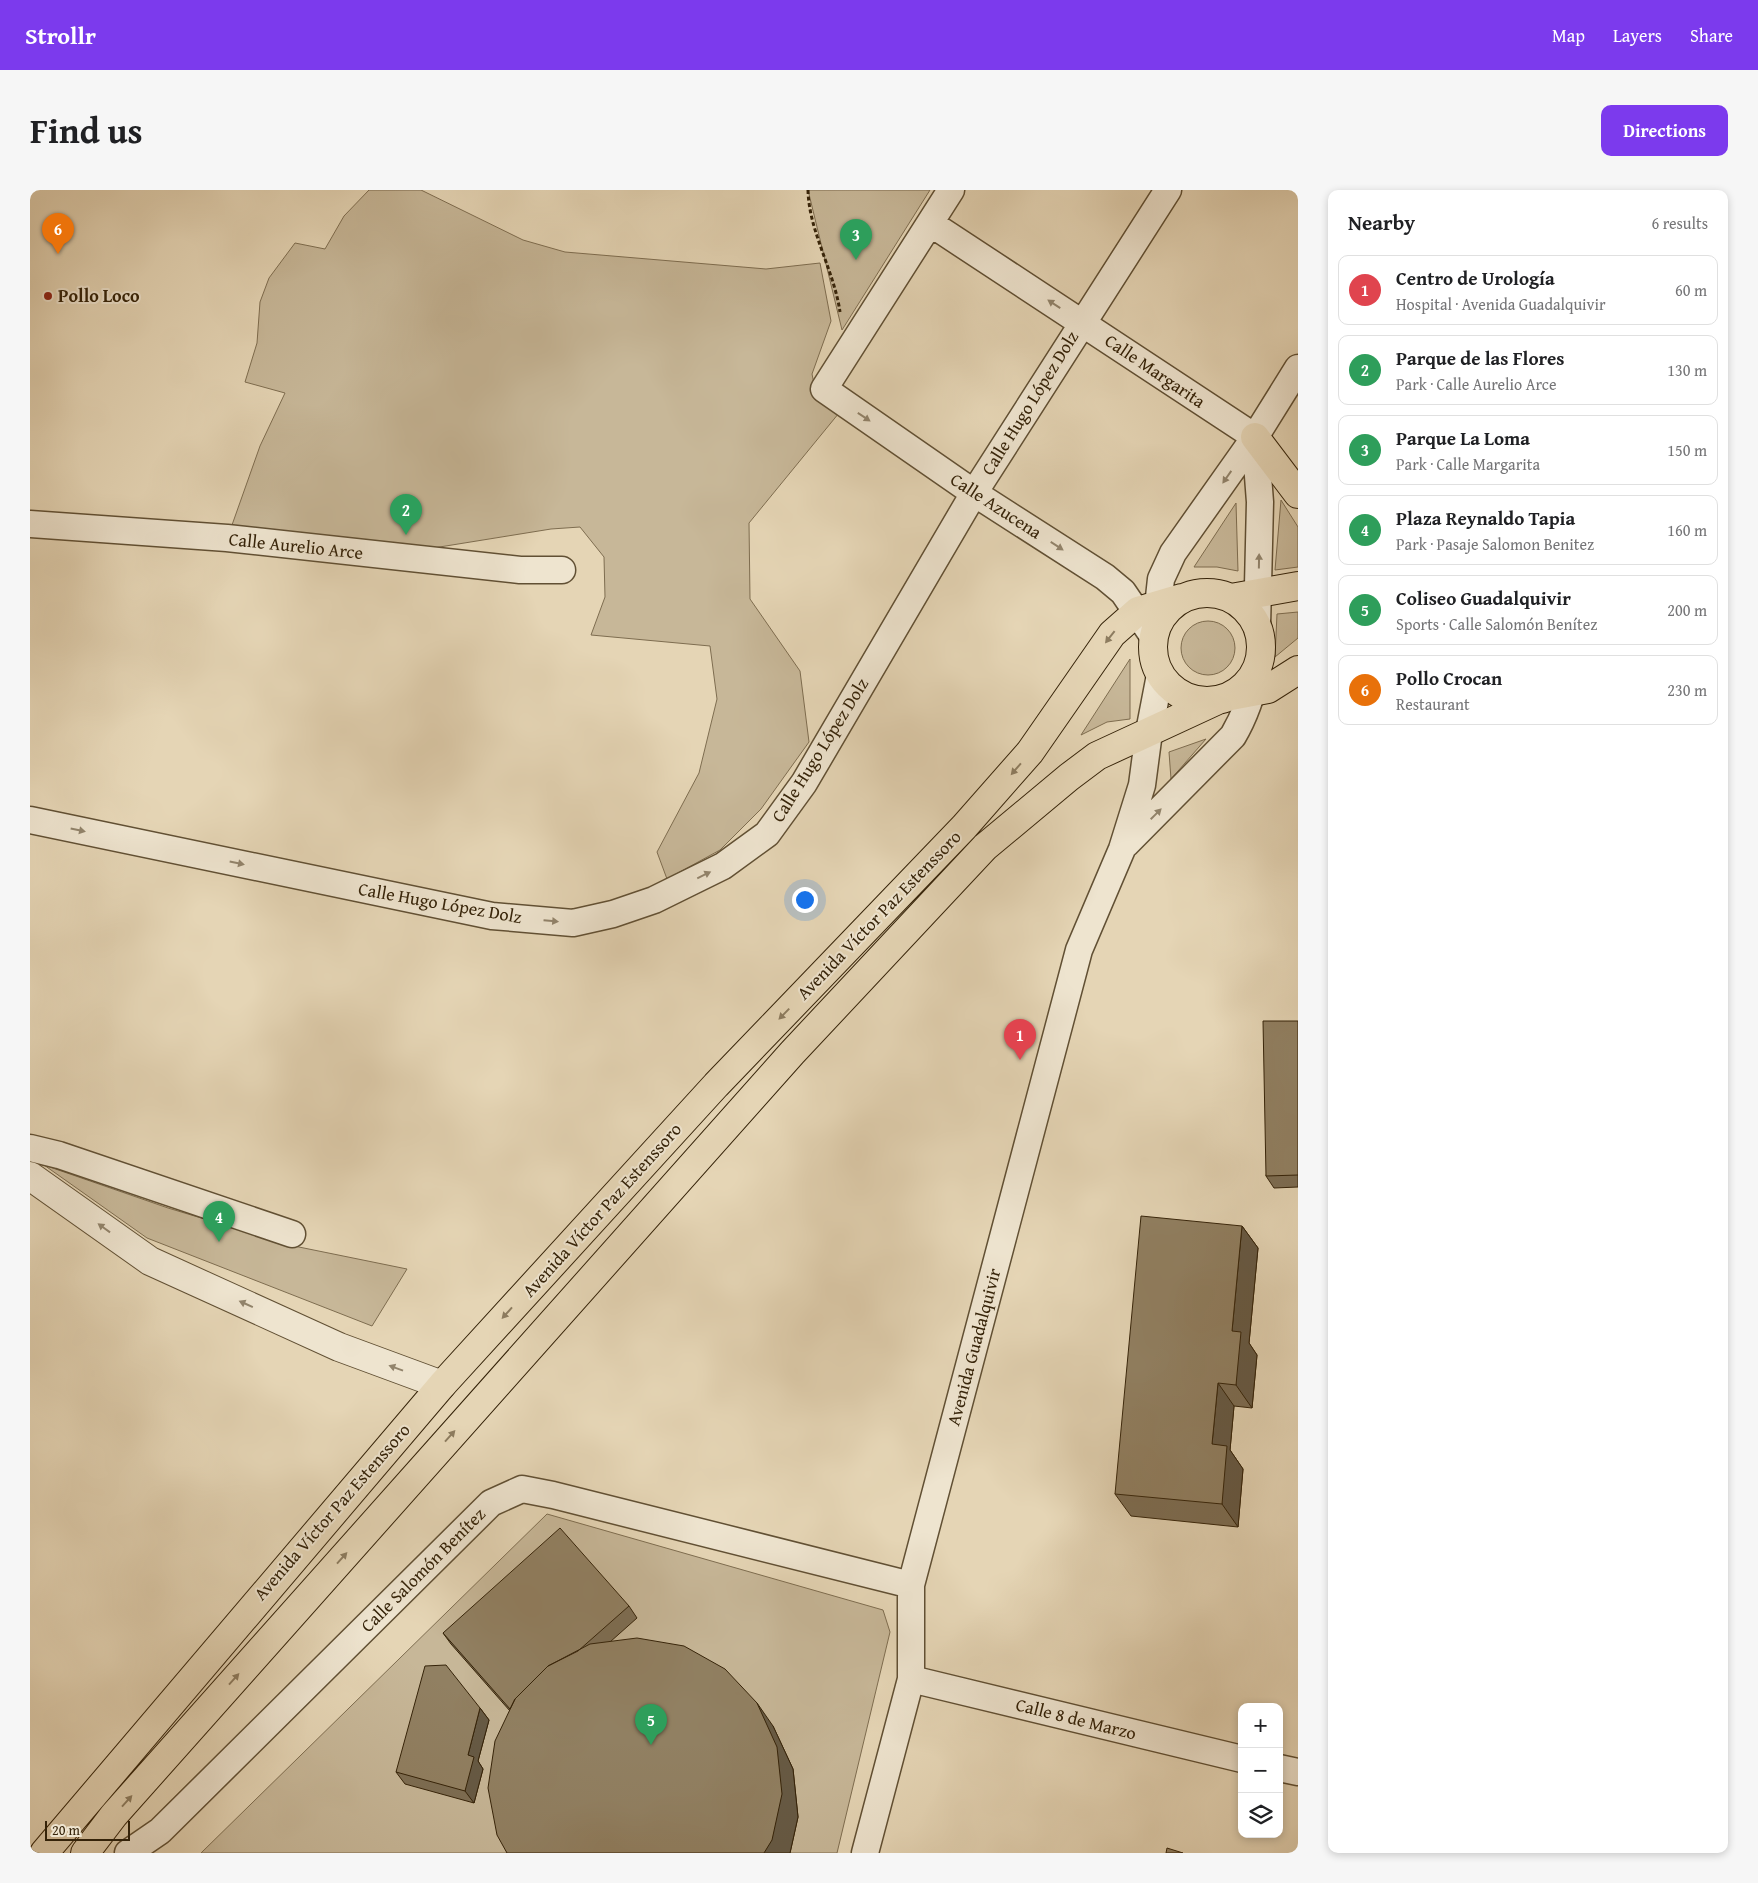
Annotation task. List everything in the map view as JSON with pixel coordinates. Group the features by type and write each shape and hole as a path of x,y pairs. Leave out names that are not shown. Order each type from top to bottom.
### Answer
{"main road":[{"path":"1255,437 1298,494"},
{"path":"1231,598 1298,586"},
{"path":"1206,592 1231,598 1242,605 1257,627 1261,640 1261,654 1240,689 1205,701 1179,694 1160,675 1154,662 1157,615 1206,592"},
{"name":"Avenida Víctor Paz Estenssoro","path":"44,1853 442,1385 716,1085 964,827 1030,752 1112,634 1157,615"},
{"name":"Avenida Víctor Paz Estenssoro","path":"86,1853 114,1815 497,1383 786,1060 985,847 1069,776 1097,756 1240,689 1268,689 1298,670"}],"street":[{"path":"930,223 951,190"},
{"name":"Calle Hugo López Dolz","path":"30,820 492,916 573,923 613,914 654,900 723,866 767,834 804,783 974,492 1081,322 1168,190"},
{"name":"Calle Margarita","path":"930,223 1255,437"},
{"name":"Calle Azucena","path":"930,223 824,389 974,492 1105,577 1157,615"},
{"path":"1157,615 1161,579 1173,553 1255,437 1298,368"},
{"path":"1255,437 1260,502 1257,627"},
{"name":"Calle Aurelio Arce","path":"30,524 227,538 520,570 562,570"},
{"name":"Avenida Guadalquivir","path":"865,1853 911,1679 911,1585 1079,950 1122,848 1142,785 1149,732 1160,675"},
{"name":"Avenida Guadalquivir","path":"1122,848 1233,736 1244,716 1240,689"},
{"path":"30,1148 59,1155 292,1234"},
{"path":"30,1176 150,1261 339,1346 442,1385"},
{"name":"Calle Salomón Benítez","path":"128,1853 160,1831 491,1503 522,1489 553,1495 911,1585"},
{"name":"Calle 8 de Marzo","path":"911,1679 1238,1758"},
{"path":"1283,1769 1298,1772"}],"path":[{"path":"808,190 808,207 836,288 841,321"}],"shaded area":[{"path":"369,190 421,190 523,240 565,252 766,269 820,263 831,321 812,374 816,394 839,413 749,523 750,599 800,671 809,742 761,809 720,850 667,879 657,852 699,773 717,699 710,646 591,635 605,597 604,557 580,527 551,529 421,550 337,541 232,525 260,446 285,393 245,382 257,343 260,302 269,278 295,243 325,249 344,216"},
{"path":"808,190 930,190 842,330"},
{"path":"1281,500 1298,527 1298,567 1275,570"},
{"path":"1236,503 1238,571 1217,567 1194,567"},
{"path":"1298,612 1298,638 1275,657 1277,614"},
{"path":"1203,621 1213,621 1223,625 1231,633 1235,648 1231,663 1223,671 1213,675 1203,675 1193,671 1185,663 1181,653 1181,643 1185,633 1193,625"},
{"path":"1130,659 1130,719 1107,722 1081,735"},
{"path":"1206,739 1171,779 1169,752"},
{"path":"44,1165 168,1208 294,1246 407,1269 372,1326 147,1238"},
{"path":"547,1514 883,1610 890,1632 837,1853 201,1853"}],"building":[{"path":"1263,1021 1298,1021 1298,1175 1266,1176"},
{"path":"1141,1216 1242,1226 1232,1331 1241,1332 1236,1385 1218,1383 1212,1444 1227,1446 1222,1504 1115,1494"},
{"path":"560,1528 629,1606 578,1651 548,1666 515,1699 510,1709 443,1633"},
{"path":"637,1638 684,1646 725,1669 757,1703 777,1747 782,1794 772,1840 764,1853 507,1853 497,1835 488,1788 495,1741 515,1699 548,1666 590,1644"},
{"path":"446,1665 480,1708 468,1755 474,1757 465,1791 396,1772 425,1666"},
{"path":"1167,1848 1183,1853 1166,1853"}],"place":[{"name":"Pollo Crocan","path":"58,254"},
{"name":"Parque La Loma","path":"856,260"},
{"name":"Pollo Loco","path":"48,296"},
{"name":"Parque de las Flores","path":"406,535"},
{"name":"Centro de Urología","path":"1020,1060"},
{"name":"Plaza Reynaldo Tapia","path":"219,1242"},
{"name":"Coliseo Guadalquivir","path":"651,1745"}]}
